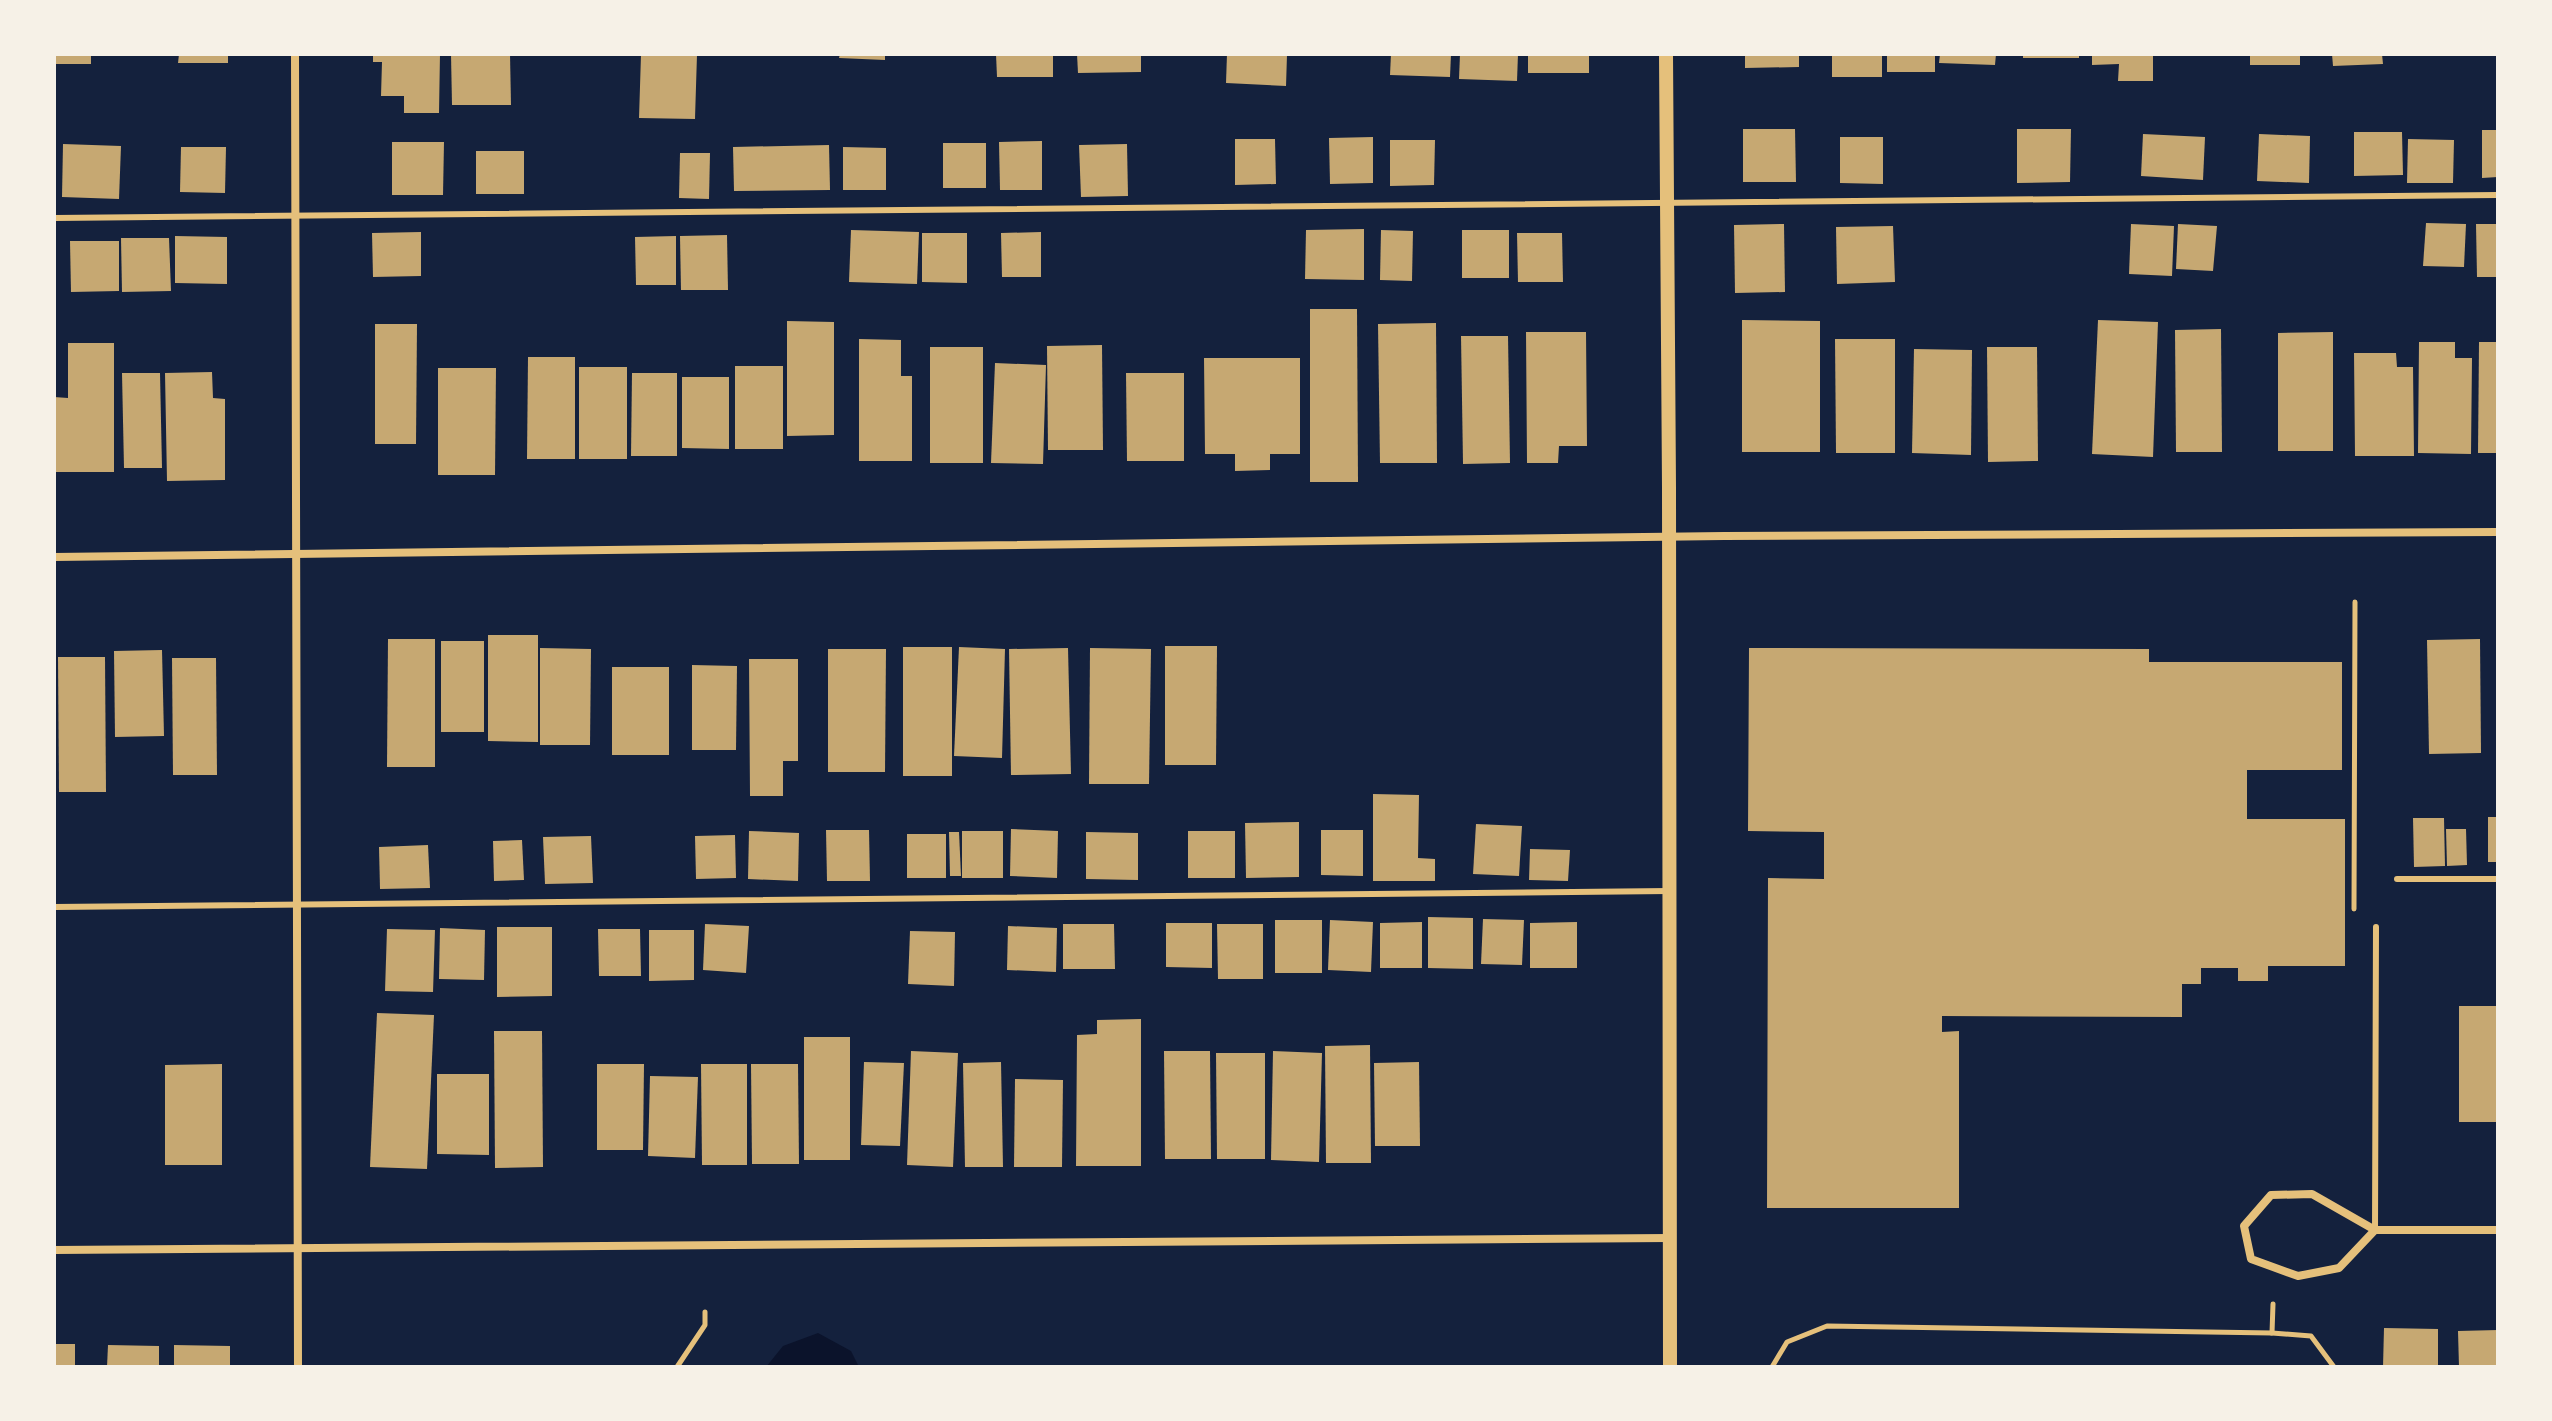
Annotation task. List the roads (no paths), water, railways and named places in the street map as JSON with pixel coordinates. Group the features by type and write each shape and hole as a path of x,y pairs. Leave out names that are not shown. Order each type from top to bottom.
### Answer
{"street":[{"path":"295,54 298,1367"},
{"path":"1666,54 1670,1367"},
{"path":"54,557 1669,537 2498,532"},
{"path":"2375,1230 2339,1268 2298,1276 2251,1259 2244,1226 2271,1195 2312,1194 2375,1230 2498,1230"},
{"path":"54,1250 1669,1238"}],"lane":[{"path":"54,218 2498,195"},
{"path":"2397,879 2498,879"},
{"path":"54,907 1669,891"},
{"path":"2375,1230 2376,927"}],"water":[{"path":"818,1333 851,1351 859,1367 766,1367 783,1346"}]}
